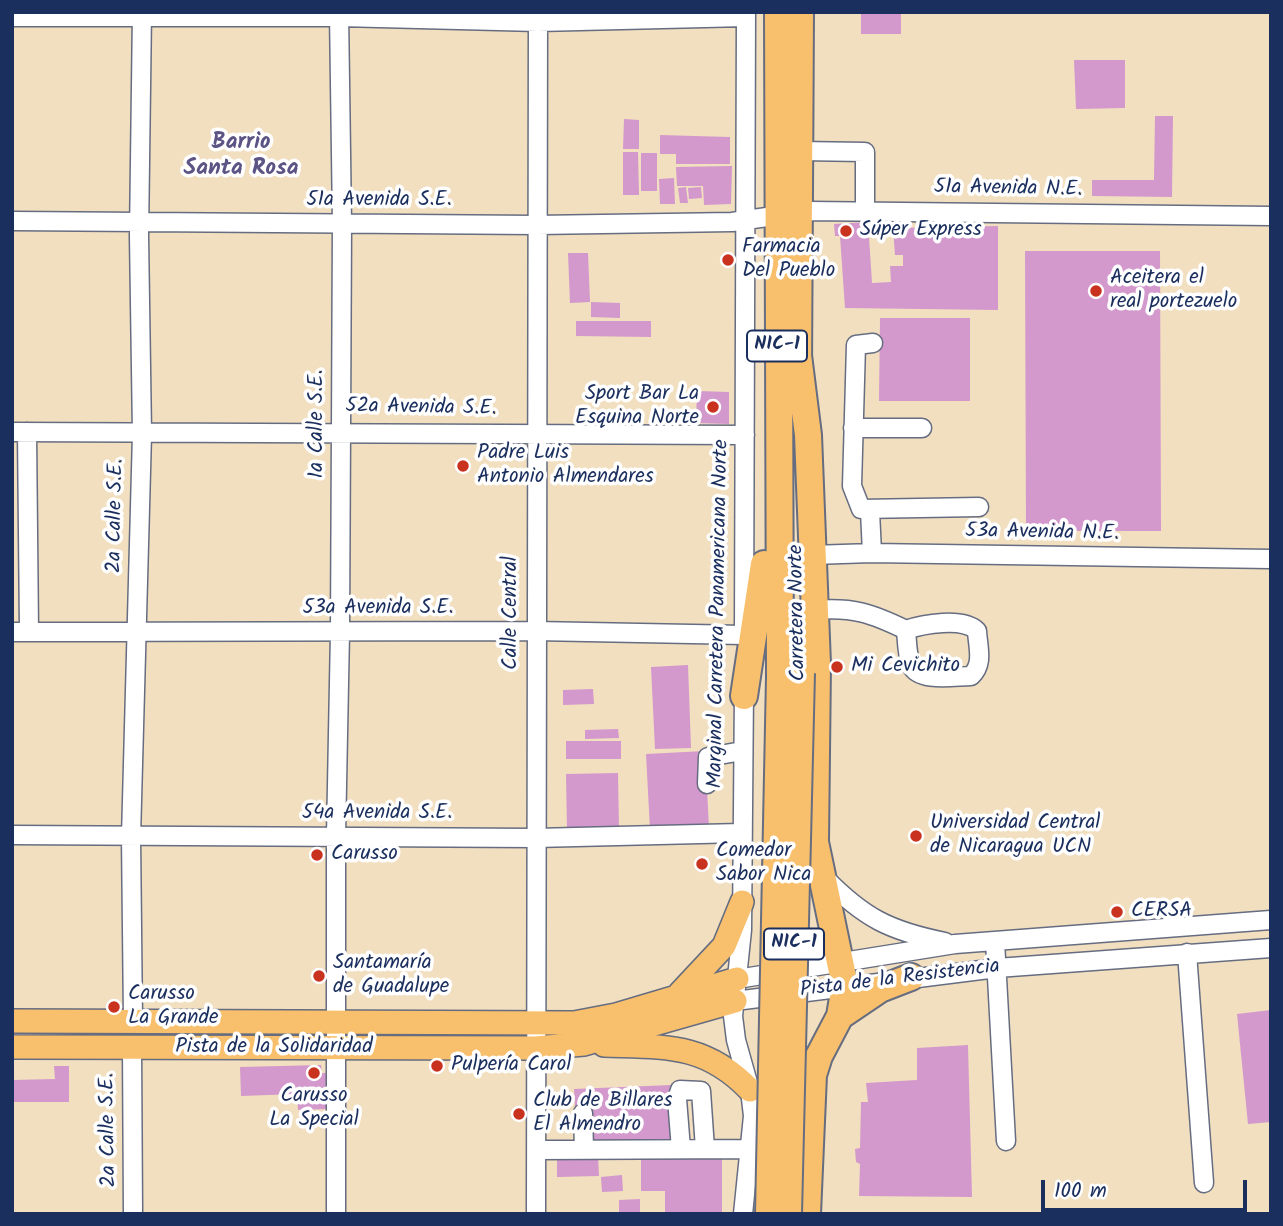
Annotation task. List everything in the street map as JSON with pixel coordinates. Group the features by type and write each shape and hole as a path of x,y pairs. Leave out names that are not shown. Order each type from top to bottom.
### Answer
{"highway":[{"name":"Carretera Norte","path":"769,1214 790,675 798,573 798,355 778,12"},
{"name":"Carretera Norte","path":"788,1214 790,675 777,476 789,214 800,151 800,12"},
{"path":"798,355 808,435 815,610 815,842 825,878 844,975 840,1016 819,1055 813,1075 807,1214"},
{"path":"744,696 777,476"},
{"path":"840,1016 880,989 911,977"}],"main road":[{"path":"677,995 724,946 742,902"},
{"name":"Pista de la Resistencia","path":"535,1024 594,1020 677,995 736,990"},
{"name":"Pista de la Resistencia","path":"535,1048 584,1044 736,990"},
{"name":"Pista de la Solidaridad","path":"12,1021 535,1024"},
{"path":"584,1044 664,1047 688,1052 713,1059 750,1090"},
{"name":"Pista de la Solidaridad","path":"12,1047 535,1048"}],"street":[{"path":"12,17 538,17 746,14"},
{"name":"Marginal Carretera Panamericana Norte","path":"743,1214 741,1190 753,1116 750,1090 734,1028 742,902 746,14"},
{"name":"1a Calle S.E.","path":"335,835 340,632 339,15"},
{"name":"2a Calle S.E.","path":"133,1021 131,837 142,434 139,222 142,16"},
{"name":"Calle Central","path":"536,1214 538,17"},
{"path":"800,151 864,152 872,217"},
{"name":"51a Avenida N.E.","path":"746,220 789,214 872,217 1271,216"},
{"name":"51a Avenida S.E.","path":"12,221 537,225 746,220"},
{"path":"873,343 856,345 854,497 861,509 870,511 979,507"},
{"path":"853,428 922,428"},
{"name":"52a Avenida S.E.","path":"20,432 142,434 340,431 745,435"},
{"path":"20,432 21,632"},
{"path":"870,511 872,553"},
{"name":"53a Avenida N.E.","path":"812,555 872,553 1271,559"},
{"path":"1271,559 1271,572"},
{"path":"815,610 847,608 874,615 906,630 919,625 973,627 977,631 980,665 971,676 928,676 918,673 911,665 906,630"},
{"name":"53a Avenida S.E.","path":"21,632 535,631 744,635"},
{"path":"707,784 708,757 742,751"},
{"name":"54a Avenida S.E.","path":"12,835 535,838 741,833"},
{"path":"335,835 336,1214"},
{"path":"825,878 868,918 904,933 955,944"},
{"name":"Pista de la Resistencia","path":"736,990 844,975 955,944 1271,920"},
{"path":"995,941 1006,1141"},
{"name":"Pista de la Resistencia","path":"844,975 911,977 1271,948"},
{"path":"1187,953 1204,1182"},
{"name":"2a Calle S.E.","path":"132,1046 133,1214"},
{"path":"681,1149 677,1098 680,1090 701,1091 705,1149"},
{"path":"583,1113 584,1150"},
{"path":"753,1116 755,1214"},
{"path":"536,1150 748,1149"}],"building":[{"path":"861,12 901,12 901,34 861,34"},
{"path":"1074,60 1125,60 1125,108 1076,109"},
{"path":"1155,116 1173,116 1172,197 1092,196 1092,180 1154,180"},
{"path":"624,119 639,120 639,149 623,149"},
{"path":"660,135 730,137 730,164 676,164 676,154 660,154"},
{"path":"623,152 638,152 639,195 623,195"},
{"path":"641,153 657,153 657,191 641,191"},
{"path":"732,166 731,204 704,205 703,186 677,186 676,167"},
{"path":"674,178 675,204 660,204 659,179"},
{"path":"686,187 688,203 680,203 678,188"},
{"path":"701,187 702,198 689,199 688,188"},
{"path":"868,222 872,283 891,282 890,266 903,266 903,255 895,255 893,228 998,226 998,310 845,308 840,236 835,236 834,224"},
{"path":"1025,251 1160,251 1161,531 1026,531"},
{"path":"568,253 588,253 590,302 570,303"},
{"path":"591,302 620,303 620,318 591,317"},
{"path":"880,318 970,318 970,401 879,401"},
{"path":"576,321 651,321 651,337 576,336"},
{"name":"Sport Bar La Esquina Norte","path":"697,391 729,392 729,424 696,423"},
{"path":"688,665 691,748 655,749 651,667"},
{"path":"593,689 594,704 563,705 563,690"},
{"path":"618,729 619,738 585,739 585,730"},
{"path":"566,741 621,741 621,759 566,759"},
{"path":"705,751 709,828 650,830 646,754"},
{"path":"618,773 619,830 567,831 566,774"},
{"path":"1271,1010 1271,1122 1248,1124 1237,1014"},
{"path":"968,1045 972,1197 859,1196 860,1164 856,1162 855,1149 860,1148 861,1102 868,1102 866,1083 917,1080 917,1048"},
{"path":"321,1065 322,1073 328,1073 326,1109 298,1110 297,1094 241,1096 240,1067"},
{"path":"54,1066 69,1066 69,1102 12,1102 12,1080 55,1079"},
{"path":"672,1085 673,1141 592,1143 591,1108 575,1108 574,1089"},
{"path":"598,1155 599,1176 557,1177 557,1156"},
{"path":"641,1156 722,1158 722,1214 665,1214 665,1191 641,1191"},
{"path":"622,1175 623,1191 602,1192 601,1177"},
{"path":"640,1199 640,1214 619,1214 619,1200"}],"place":[{"name":"Súper Express","path":"846,231"},
{"name":"Farmacia Del Pueblo","path":"728,260"},
{"name":"Aceitera el real portezuelo","path":"1096,291"},
{"name":"Sport Bar La Esquina Norte","path":"713,407"},
{"name":"Padre Luis Antonio Almendares","path":"463,466"},
{"name":"Mi Cevichito","path":"837,667"},
{"name":"Universidad Central de Nicaragua UCN","path":"916,836"},
{"name":"Carusso","path":"317,855"},
{"name":"Comedor Sabor Nica","path":"702,864"},
{"name":"CERSA","path":"1117,912"},
{"name":"Santamaría de Guadalupe","path":"319,976"},
{"name":"Carusso La Grande","path":"114,1007"},
{"name":"Pulpería Carol","path":"437,1066"},
{"name":"Carusso La Special","path":"314,1073"},
{"name":"Club de Billares El Almendro","path":"519,1114"}],"district":[{"name":"Barrio Santa Rosa","path":"241,157"}]}
